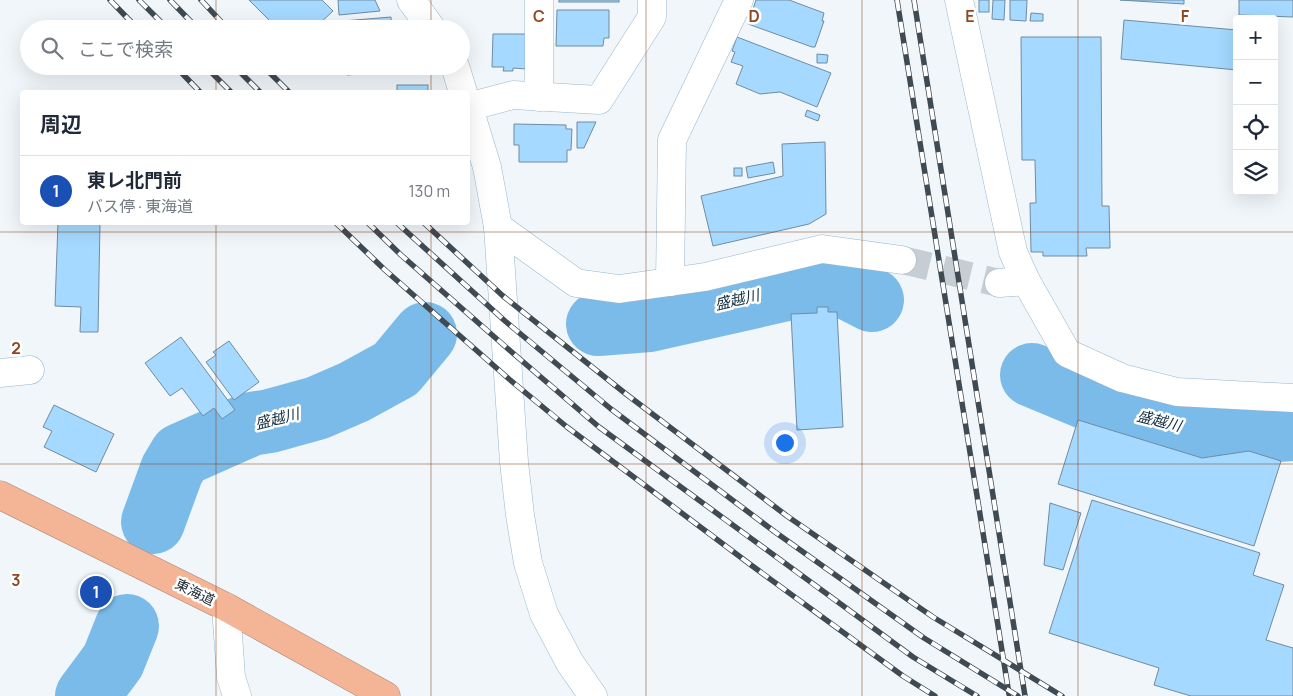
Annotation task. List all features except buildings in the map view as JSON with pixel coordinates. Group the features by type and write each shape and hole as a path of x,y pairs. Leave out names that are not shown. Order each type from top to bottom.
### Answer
{"highway":[{"name":"東海道","path":"0,495 226,607 377,694"}],"street":[{"path":"411,0 425,20"},
{"path":"538,0 539,97"},
{"path":"470,106 513,95 600,100 652,17 652,0"},
{"path":"670,282 672,140 740,0"},
{"path":"959,0 1013,252 1012,282 1067,352 1122,378 1177,392 1293,398"},
{"path":"458,75 462,90"},
{"path":"470,112 487,167 498,227 514,462 528,563 544,614 570,662 593,696"},
{"path":"498,227 576,283 618,289 705,276 822,249 902,260"},
{"path":"0,373 30,370"},
{"path":"226,607 231,677 237,696"}],"waterway":[{"name":"盛越川","path":"598,324 649,320 822,281 835,281 872,300"},
{"name":"盛越川","path":"153,522 172,470 181,455 251,424 270,421 317,408 354,392 396,369 425,334"},
{"name":"盛越川","path":"1032,375 1097,402 1155,422 1224,434 1293,429"},
{"name":"盛越川","path":"87,696 113,661 127,626"}],"tunnel":[{"path":"902,260 999,283"}],"railway":[{"path":"110,0 129,20"},
{"path":"139,0 159,20"},
{"path":"170,0 189,20"},
{"path":"201,0 220,20"},
{"path":"897,0 1009,694"},
{"path":"914,0 1025,696"},
{"path":"184,75 198,90"},
{"path":"214,75 229,90"},
{"path":"243,75 258,90"},
{"path":"272,75 287,90"},
{"path":"338,225 385,270 509,379 567,427 751,565 903,676 935,696"},
{"path":"370,225 401,255 599,427 913,657 977,696"},
{"path":"399,225 505,321 611,409 775,532 924,638 1018,696"},
{"path":"426,225 503,296 626,394 787,516 933,617 1062,696"}],"place":[{"name":"東レ北門前","path":"96,592"}]}
